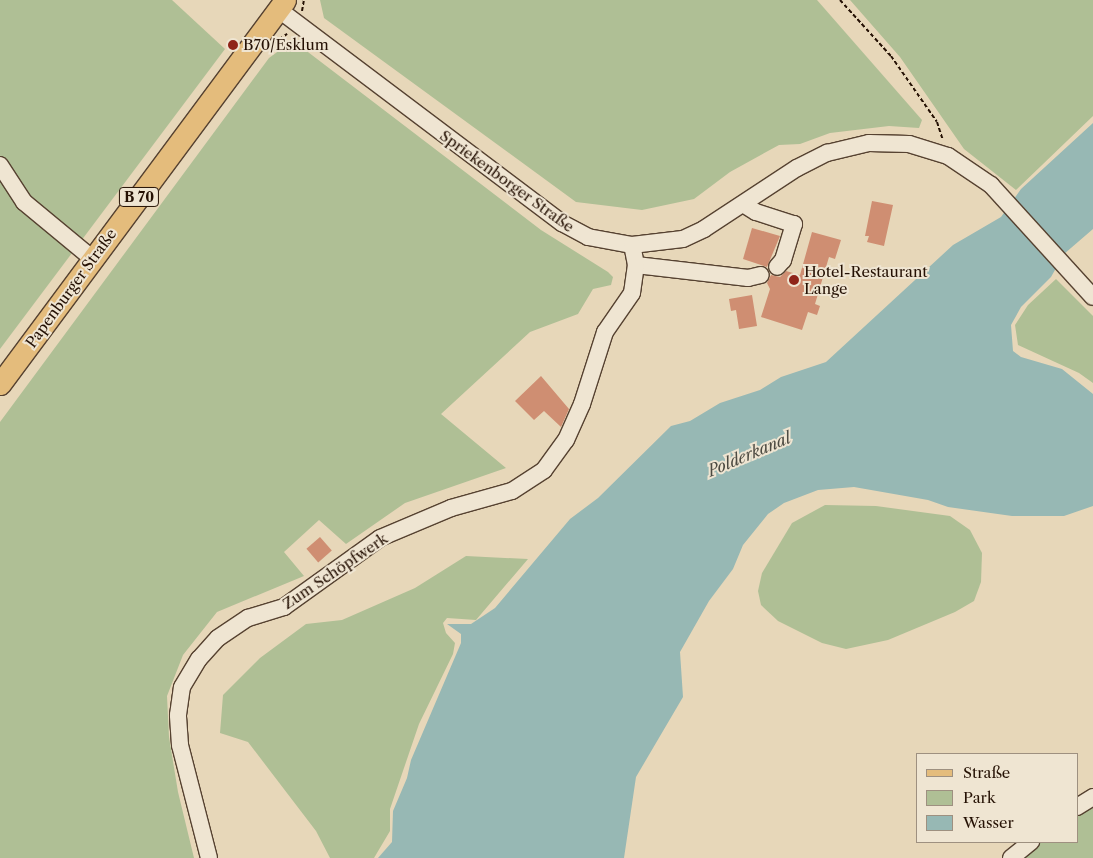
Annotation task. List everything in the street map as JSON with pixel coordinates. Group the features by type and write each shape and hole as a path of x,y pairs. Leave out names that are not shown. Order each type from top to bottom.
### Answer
{"main road":[{"name":"Papenburger Straße","path":"0,384 282,5"}],"street":[{"name":"Spriekenborger Straße","path":"282,5 562,223 588,236 632,244 688,237 797,168 846,146 887,142 909,144 948,156 1002,195 1093,297"},
{"path":"0,165 24,202 93,259"},
{"path":"742,204 794,224 783,260 777,267"},
{"name":"Zum Schöpfwerk","path":"209,858 180,745 178,715 182,687 199,659 218,638 248,618 284,607 380,538 451,508 512,491 544,470 566,440 582,404 605,332 632,293 636,265 632,244"},
{"path":"636,265 754,277"},
{"path":"1078,805 1093,797"},
{"path":"1011,858 1030,843"}],"path":[{"path":"840,0 891,56 937,122 948,156"}],"green space":[{"path":"0,0 172,0 225,49 0,349"},
{"path":"320,0 817,0 922,120 919,128 889,126 830,133 800,144 779,145 730,172 694,199 642,210 576,202 324,18"},
{"path":"850,0 1093,0 1093,116 1016,190 964,149 900,57"},
{"path":"292,46 304,49 541,230 608,272 613,277 611,285 593,289 578,314 530,332 441,414 506,468 405,503 346,544 319,520 284,552 304,576 217,612 183,655 167,696 169,737 178,792 194,858 0,858 0,422 269,58 280,50"},
{"path":"1056,279 1093,316 1093,383 1079,373 1018,345 1015,325 1028,305"},
{"path":"825,505 876,506 950,516 970,530 982,553 981,582 974,601 955,612 888,640 846,649 822,643 778,621 761,605 758,591 762,573 792,523"},
{"path":"466,556 528,559 476,620 447,618 443,623 446,633 455,643 453,654 419,724 390,809 390,831 374,858 330,858 316,831 248,742 220,733 223,695 260,658 306,624 342,620 415,588"},
{"path":"1093,800 1093,858 1015,858 1034,843 1078,843 1078,809"}],"water":[{"name":"Polderkanal","path":"1093,123 1093,229 1064,254 1051,277 1021,307 1011,325 1013,351 1021,357 1062,369 1093,394 1093,506 1064,516 1012,516 948,507 928,500 854,487 818,490 784,503 768,514 743,545 733,569 709,601 680,652 683,697 636,777 624,858 378,858 392,842 393,811 407,778 411,760 461,643 461,634 447,624 471,624 495,608 570,519 598,498 671,426 690,421 720,403 760,390 781,377 826,362 953,245 1001,217 1021,189"}],"building":[{"path":"872,201 893,205 884,246 867,242 869,236 865,236"},
{"path":"752,228 780,236 767,267 743,259"},
{"name":"Hotel-Restaurant Lange","path":"812,232 841,240 835,259 829,257 815,304 820,306 817,315 808,312 802,330 761,317 770,289 767,283 771,275 780,277 786,271 800,275"},
{"path":"752,295 757,326 739,329 736,310 731,311 729,299"},
{"path":"541,376 569,409 561,427 544,411 534,420 515,401"},
{"path":"320,537 332,551 318,562 306,549"}],"place":[{"name":"B70/Esklum","path":"233,45"},
{"name":"Hotel-Restaurant Lange","path":"794,280"}]}
